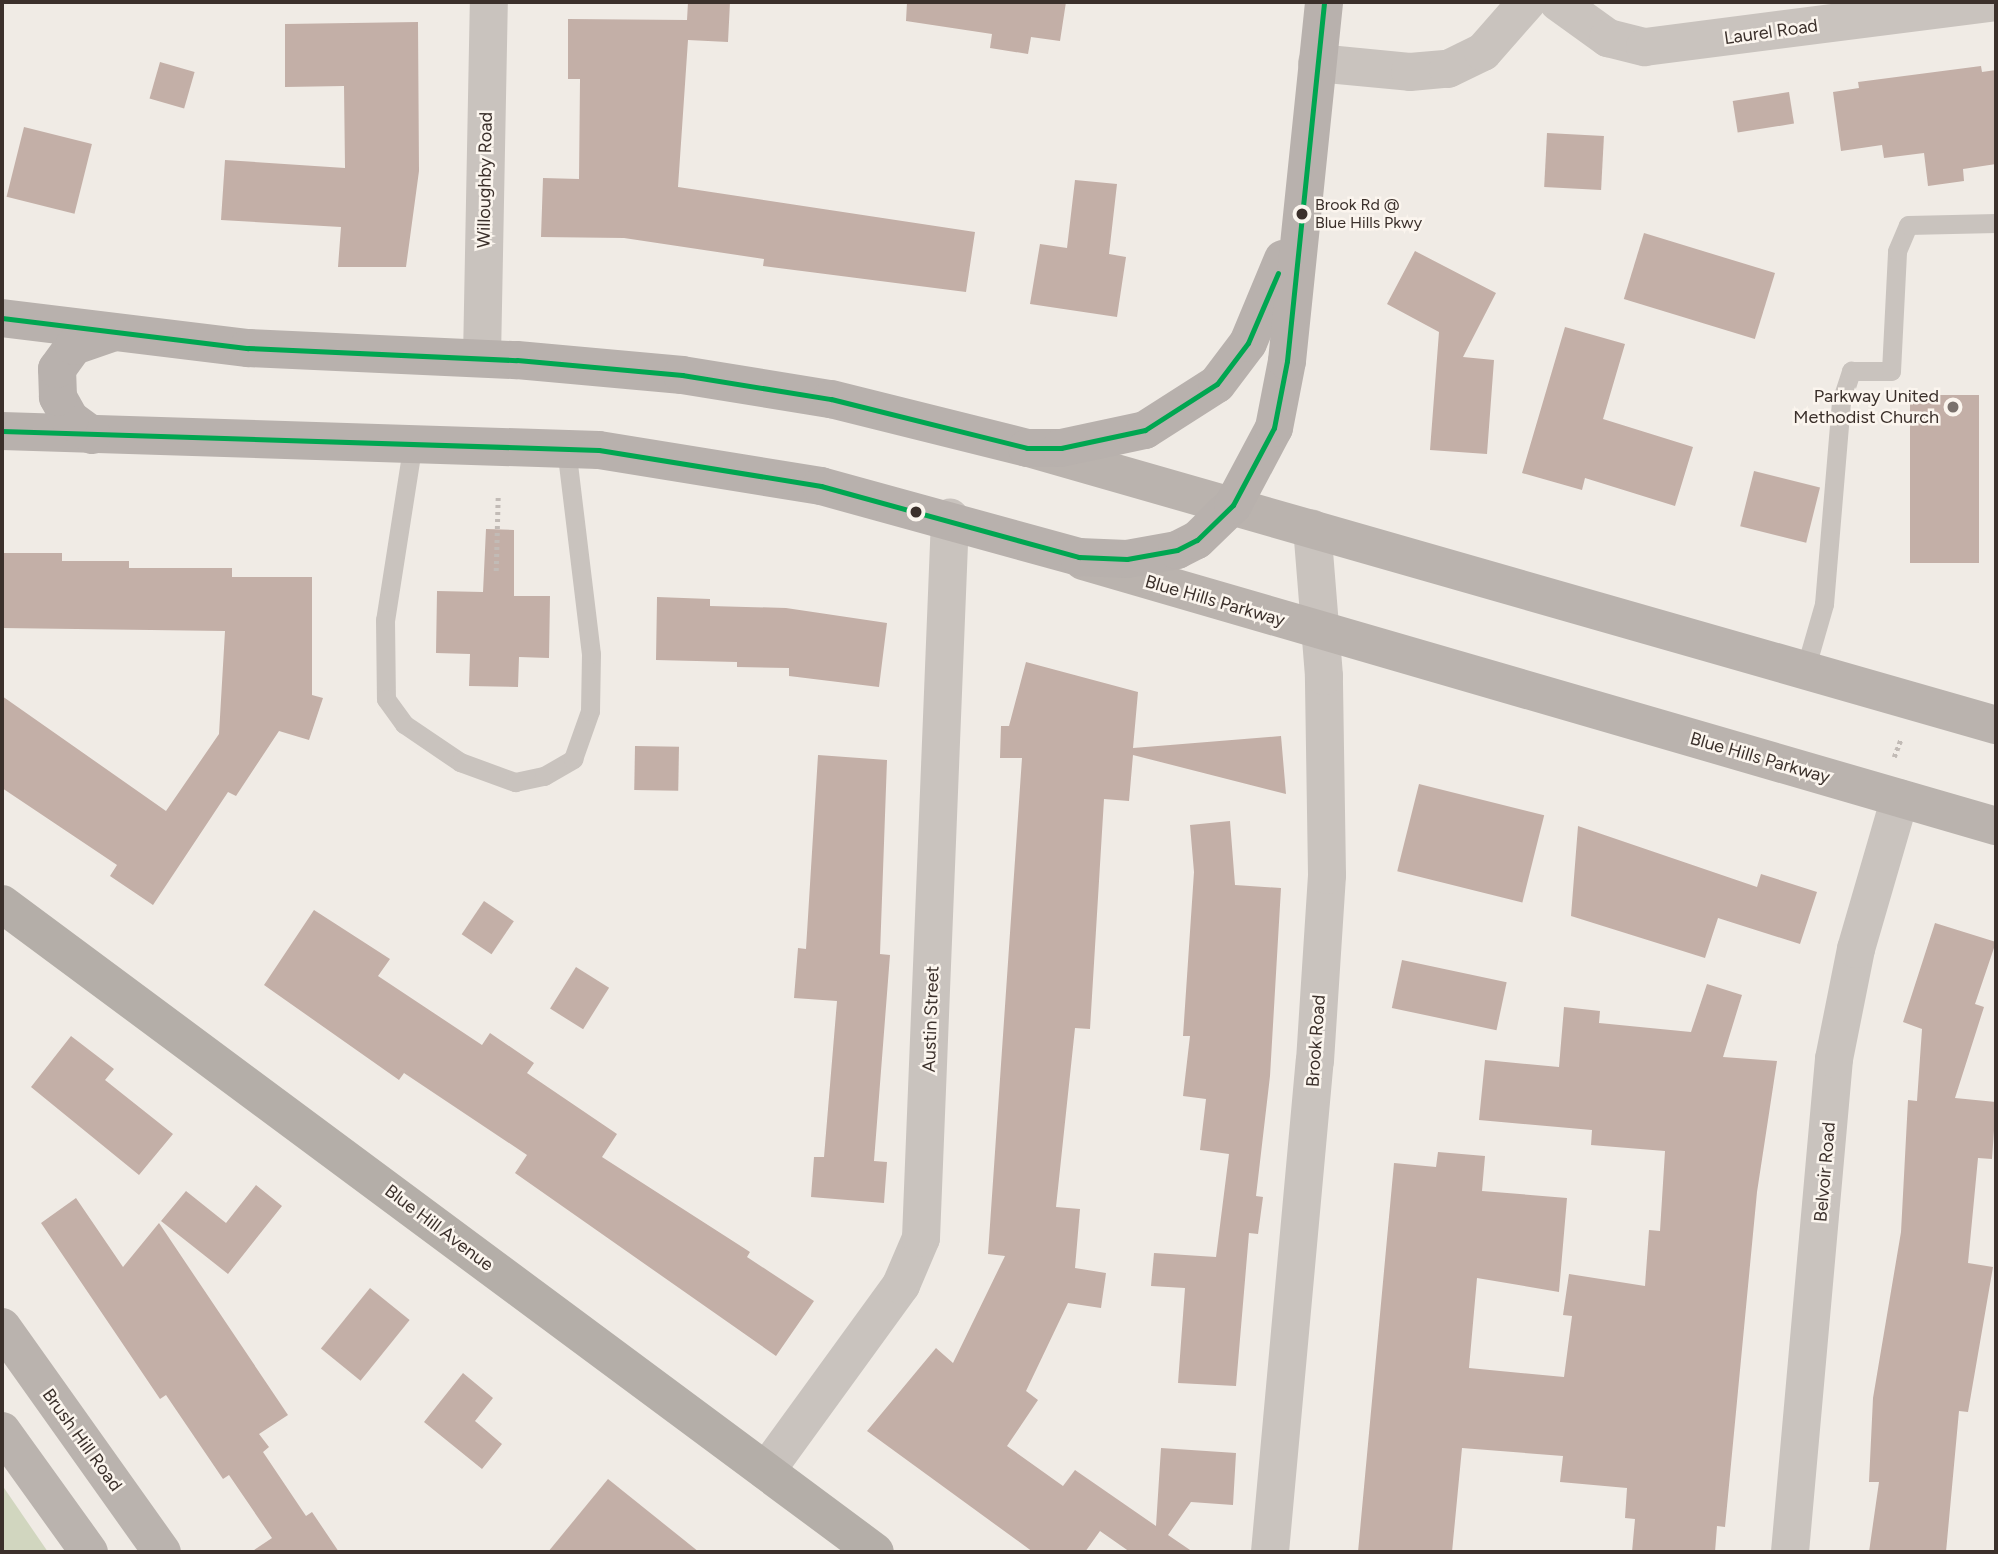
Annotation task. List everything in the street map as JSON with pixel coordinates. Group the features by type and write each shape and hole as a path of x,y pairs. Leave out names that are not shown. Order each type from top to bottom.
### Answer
{"highway":[{"name":"Blue Hill Avenue","path":"2,904 875,1552"}],"main road":[{"path":"1051,551 1127,559 1177,550 1207,532 1233,505 1262,456 1276,417 1324,2"},
{"path":"1027,448 1087,446 1136,433 1172,417 1217,384 1261,317 1304,190"},
{"path":"2,318 248,348 607,366 759,386 1027,448 1996,725"},
{"path":"92,435 70,419 58,397 57,369 74,345 113,332"},
{"name":"Blue Hills Parkway","path":"2,431 566,448 744,471 950,519 1320,632 1996,826"},
{"name":"Brush Hill Road","path":"2,1327 162,1552"},
{"path":"2,1431 89,1552"}],"street":[{"name":"Willoughby Road","path":"482,358 488,2"},
{"path":"1317,63 1410,72 1448,69 1483,52 1527,2"},
{"name":"Laurel Road","path":"1558,2 1608,38 1645,47 1996,2"},
{"name":"Austin Street","path":"766,1471 901,1285 921,1238 950,519"},
{"name":"Brook Road","path":"1270,1552 1315,1061 1327,875 1320,632 1312,528"},
{"name":"Belvoir Road","path":"1790,1552 1834,1059 1856,949 1900,798"}],"lane":[{"path":"1805,670 1824,604 1841,402 1851,372 1891,371 1897,251 1908,225 1996,223"},
{"path":"413,442 385,620 386,699 404,723 460,762 515,782 544,776 573,759 590,711 591,654 566,448"}],"path":[{"path":"496,571 498,497"}],"green space":[{"path":"2,1485 48,1552 2,1552"}],"building":[{"path":"688,2 730,2 728,42 688,40 678,187 975,232 966,292 763,266 764,259 624,238 541,237 543,178 579,179 580,79 568,79 568,19 687,20"},
{"path":"907,2 1066,2 1060,41 1031,37 1028,54 990,48 992,34 906,21"},
{"path":"418,22 419,171 406,267 338,267 341,227 221,220 225,160 345,168 344,86 285,87 285,24"},
{"path":"160,62 195,72 184,108 150,99"},
{"path":"1981,66 1982,72 1996,70 1996,164 1963,169 1964,181 1928,186 1924,153 1884,158 1882,145 1841,151 1833,92 1859,88 1858,82"},
{"path":"1789,92 1794,124 1738,133 1733,101"},
{"path":"24,127 92,144 75,214 7,197"},
{"path":"1547,133 1604,136 1601,190 1544,187"},
{"path":"1075,180 1117,184 1109,254 1126,257 1117,317 1030,304 1040,244 1067,248"},
{"path":"1644,233 1775,273 1755,339 1624,299"},
{"path":"1415,251 1496,293 1463,357 1494,360 1487,454 1430,450 1439,332 1387,304"},
{"path":"1565,327 1625,344 1603,419 1693,447 1675,506 1585,478 1582,490 1522,473"},
{"name":"Parkway United Methodist Church","path":"1910,395 1979,395 1979,563 1910,563"},
{"path":"1754,471 1820,487 1806,543 1740,526"},
{"path":"486,529 514,530 514,596 550,596 549,658 519,657 518,687 469,686 470,654 436,653 437,591 483,592"},
{"path":"2,553 62,553 62,561 129,561 129,568 232,568 232,577 312,577 312,695 323,698 309,740 279,731 236,796 228,792 153,905 110,876 117,865 2,788 2,696 166,811 219,734 225,631 2,628"},
{"path":"657,597 710,599 710,606 786,608 887,623 879,687 789,676 789,668 737,667 737,662 656,660"},
{"path":"1026,662 1138,692 1133,748 1281,736 1286,794 1133,755 1129,801 1104,799 1090,1029 1075,1028 1056,1207 1080,1209 1075,1268 1106,1273 1101,1308 1068,1303 1026,1391 1038,1400 1007,1446 1063,1486 1075,1470 1156,1526 1161,1448 1236,1453 1233,1505 1191,1502 1168,1535 1193,1552 1130,1552 1100,1531 1085,1552 1033,1552 867,1431 936,1348 953,1363 1005,1256 988,1254 1022,758 1000,758 1001,726 1009,726"},
{"path":"635,746 679,747 678,791 634,790"},
{"path":"818,755 887,760 880,954 890,955 874,1161 887,1162 884,1203 811,1197 814,1157 824,1157 837,1001 794,998 798,948 806,949"},
{"path":"1419,784 1544,815 1522,903 1397,871"},
{"path":"1230,821 1235,885 1281,888 1270,1076 1256,1196 1263,1197 1258,1234 1249,1233 1236,1386 1178,1383 1185,1288 1151,1286 1154,1253 1216,1257 1229,1154 1200,1150 1206,1099 1183,1096 1190,1036 1183,1036 1194,872 1190,825"},
{"path":"1578,826 1757,887 1761,874 1817,892 1800,944 1718,918 1705,958 1571,916"},
{"path":"484,901 514,921 491,954 462,934"},
{"path":"314,910 390,959 378,976 482,1045 490,1033 534,1063 527,1073 617,1134 602,1157 750,1252 747,1257 814,1301 776,1356 515,1173 527,1155 404,1073 399,1080 264,985"},
{"path":"1935,923 1996,942 1975,1004 1984,1007 1955,1098 1996,1102 1992,1159 1978,1158 1968,1263 1993,1267 1968,1412 1959,1411 1946,1552 1869,1552 1879,1482 1869,1482 1873,1398 1901,1232 1908,1100 1917,1101 1922,1029 1903,1022"},
{"path":"1402,960 1507,982 1496,1030 1392,1008"},
{"path":"576,967 609,988 583,1029 550,1009"},
{"path":"1707,984 1742,995 1723,1057 1777,1061 1757,1192 1725,1527 1717,1526 1715,1552 1632,1552 1635,1519 1625,1518 1627,1488 1560,1482 1563,1456 1462,1448 1452,1552 1358,1552 1394,1163 1436,1167 1438,1152 1485,1156 1482,1191 1567,1198 1559,1292 1477,1278 1469,1368 1564,1377 1572,1316 1563,1315 1569,1274 1645,1286 1649,1230 1660,1231 1665,1151 1591,1145 1592,1130 1479,1120 1485,1060 1559,1067 1564,1007 1600,1011 1599,1023 1691,1032"},
{"path":"71,1036 114,1069 105,1080 173,1134 139,1175 31,1087"},
{"path":"256,1185 282,1206 228,1274 161,1221 186,1191 226,1223"},
{"path":"76,1198 123,1267 159,1223 288,1415 259,1434 269,1447 263,1452 306,1516 312,1512 339,1552 251,1552 272,1538 229,1475 223,1479 166,1395 160,1399 41,1223"},
{"path":"370,1288 410,1320 361,1381 321,1349"},
{"path":"463,1373 493,1398 475,1421 502,1444 482,1469 424,1422"},
{"path":"608,1479 699,1552 548,1552"}],"transit line":[{"path":"2,431 599,450 821,486 1079,557 1127,559 1177,550 1197,540 1233,505 1274,428 1287,361 1324,2"},
{"path":"2,318 248,348 517,360 682,375 831,399 1027,448 1061,448 1145,430 1217,384 1248,343 1278,273"}],"place":[{"name":"Brook Rd @ Blue Hills Pkwy","path":"1302,214"},
{"name":"Parkway United Methodist Church","path":"1953,407"}]}
